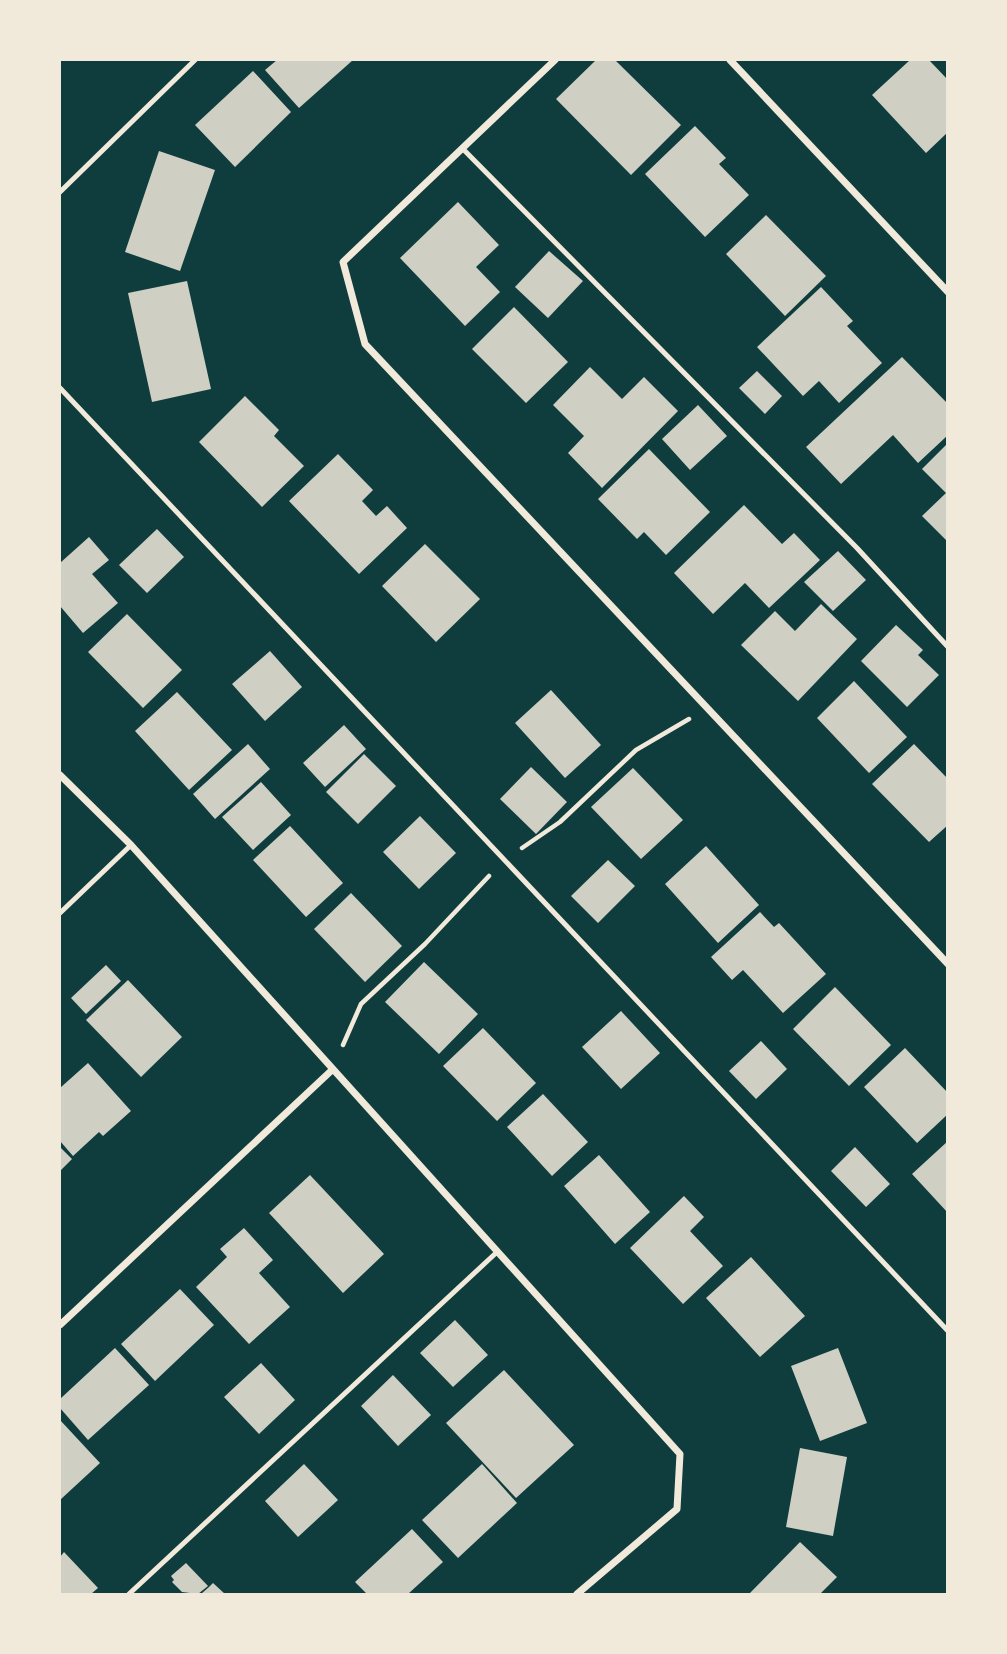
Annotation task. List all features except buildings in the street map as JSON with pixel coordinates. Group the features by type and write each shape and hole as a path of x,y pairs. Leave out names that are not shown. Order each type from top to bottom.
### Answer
{"street":[{"path":"555,60 343,262 365,344 947,964"},
{"path":"730,60 947,292"},
{"path":"60,775 131,845 680,1454 677,1509 577,1594"},
{"path":"60,1325 332,1070"}],"lane":[{"path":"60,192 195,60"},
{"path":"462,148 857,548 947,648"},
{"path":"60,388 947,1331"},
{"path":"60,913 131,845"},
{"path":"129,1594 497,1252"}]}
